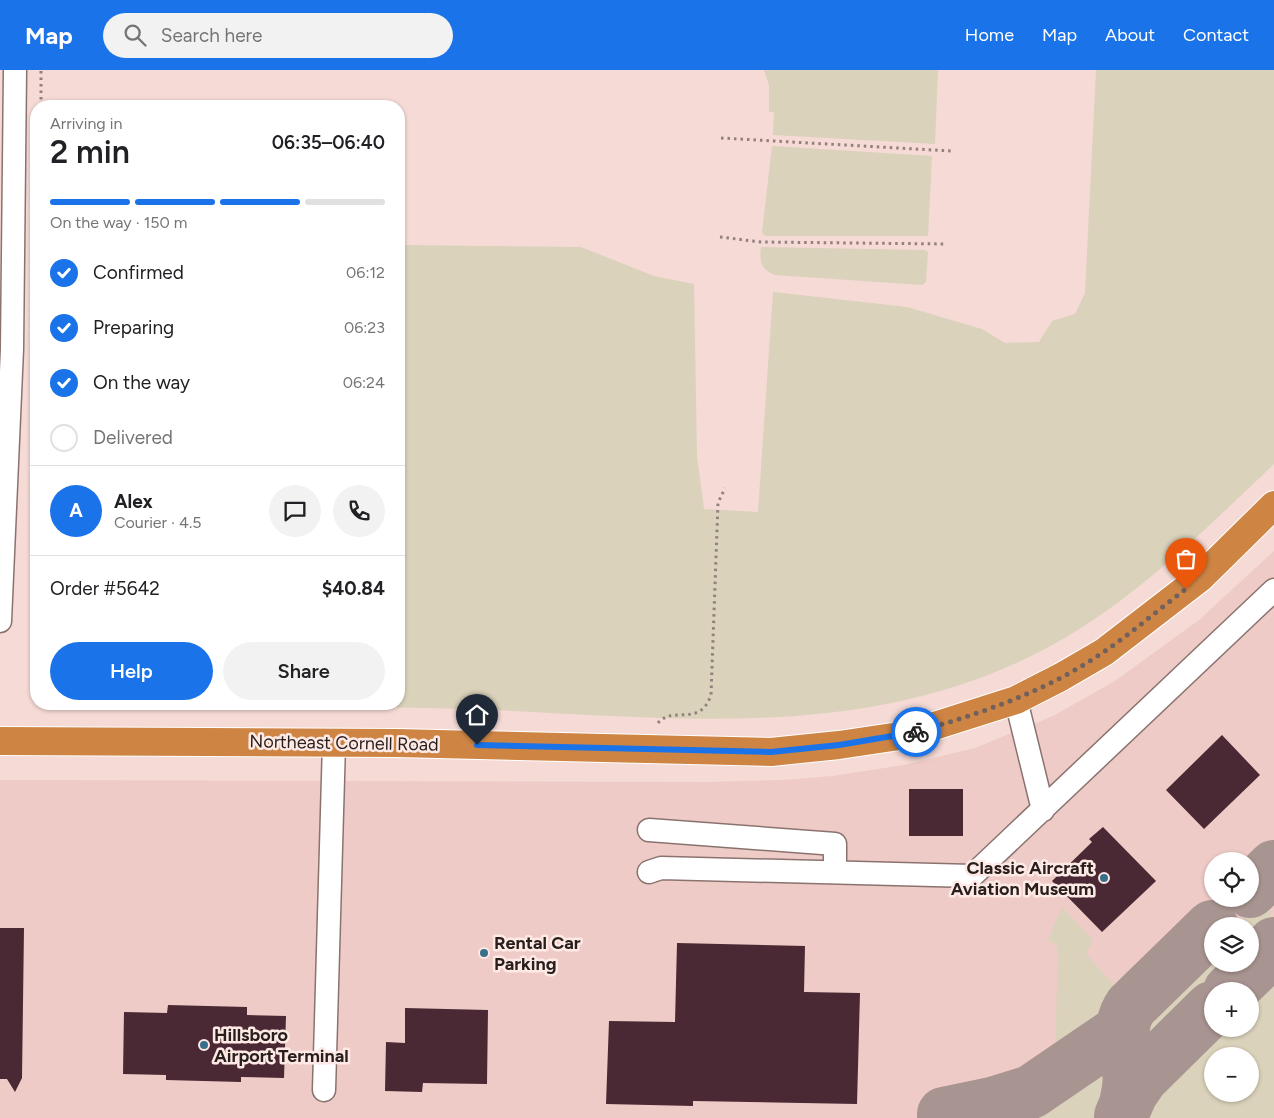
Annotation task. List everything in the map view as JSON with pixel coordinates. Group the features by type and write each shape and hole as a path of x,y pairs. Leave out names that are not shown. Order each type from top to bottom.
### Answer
{"highway":[{"name":"Northeast Cornell Road","path":"0,741 334,743 771,752 839,745 906,735 1016,700 1104,652 1200,578 1274,505"}],"street":[{"path":"0,621 4,436 12,349 15,70"},
{"path":"649,872 661,868 972,876 1274,590"},
{"path":"1016,700 1043,810"},
{"path":"324,1090 334,743"},
{"path":"649,830 835,844 835,871"}],"path":[{"path":"40,100 41,70"},
{"path":"721,138 951,151"},
{"path":"720,237 761,242 946,244"},
{"path":"658,723 667,716 698,713 710,700 712,692 718,503 725,488"}],"shaded area":[{"path":"764,70 938,70 935,144 773,135 774,112 769,112 769,85"},
{"path":"1096,70 1274,70 1274,464 1217,519 1126,597 1060,641 1025,659 958,686 890,703 821,714 751,718 681,718 405,708 405,245 581,247 654,276 694,284 697,456 704,509 758,512 773,292 907,307 982,329 1005,343 1039,342 1052,321 1075,314 1085,293"},
{"path":"772,146 932,156 928,236 765,236 762,232"},
{"path":"761,247 925,250 928,252 926,282 922,285 775,275 762,264 760,257"},
{"path":"1274,551 1274,1118 0,1118 0,780 708,782 783,780 832,776 904,765 975,748 1053,716 1115,681 1199,620"},
{"path":"1270,895 1270,920 1268,928 1259,944 1259,917 1247,917"},
{"path":"1062,907 1093,940 1086,954 1116,987 1116,998 1106,1021 1054,1060 1051,1059 1055,1053 1058,950 1057,946 1048,940"},
{"path":"1204,959 1204,972 1233,972 1223,982 1204,982 1204,1001 1145,1059 1141,1037 1148,1016"},
{"path":"1274,966 1274,1118 1135,1118 1151,1084 1204,1032 1204,1037 1259,1037 1259,982 1257,982"},
{"path":"1108,1061 1113,1090 1104,1118 1001,1118 1042,1103 1067,1088 1102,1062"}],"building":[{"path":"1222,735 1260,775 1204,829 1166,790"},
{"path":"909,789 963,789 963,836 909,836"},
{"name":"Classic Aircraft Aviation Museum","path":"1103,827 1156,881 1102,932 1052,881 1092,842 1089,839"},
{"path":"0,928 24,928 22,1078 15,1092 7,1079 0,1079"},
{"path":"677,943 805,946 804,992 860,993 857,1104 693,1101 693,1106 606,1104 609,1021 675,1022"},
{"name":"Hillsboro Airport Terminal","path":"168,1005 247,1007 247,1015 286,1016 284,1078 241,1077 241,1082 166,1080 166,1075 123,1074 124,1012 167,1013"},
{"path":"405,1008 488,1010 487,1084 423,1083 422,1092 385,1091 386,1042 405,1043"}],"taxiway":[{"path":"1259,882 1274,867"},
{"path":"1126,1104 1130,1076 1123,1038 1126,1014 1131,1006 1204,935"},
{"path":"1239,982 1257,965 1274,944"},
{"path":"1121,1116 1131,1093 1142,1077 1204,1016"},
{"path":"944,1118 944,1114 992,1104 1031,1092 1122,1030"}],"way so far":[{"path":"916,732 1016,700 1061,677 1104,652 1186,589"}],"place":[{"name":"Classic Aircraft Aviation Museum","path":"1104,878"},
{"name":"Rental Car Parking","path":"484,953"},
{"name":"Hillsboro Airport Terminal","path":"204,1045"}],"route":[{"path":"477,745 771,752 839,745 916,732"}]}
